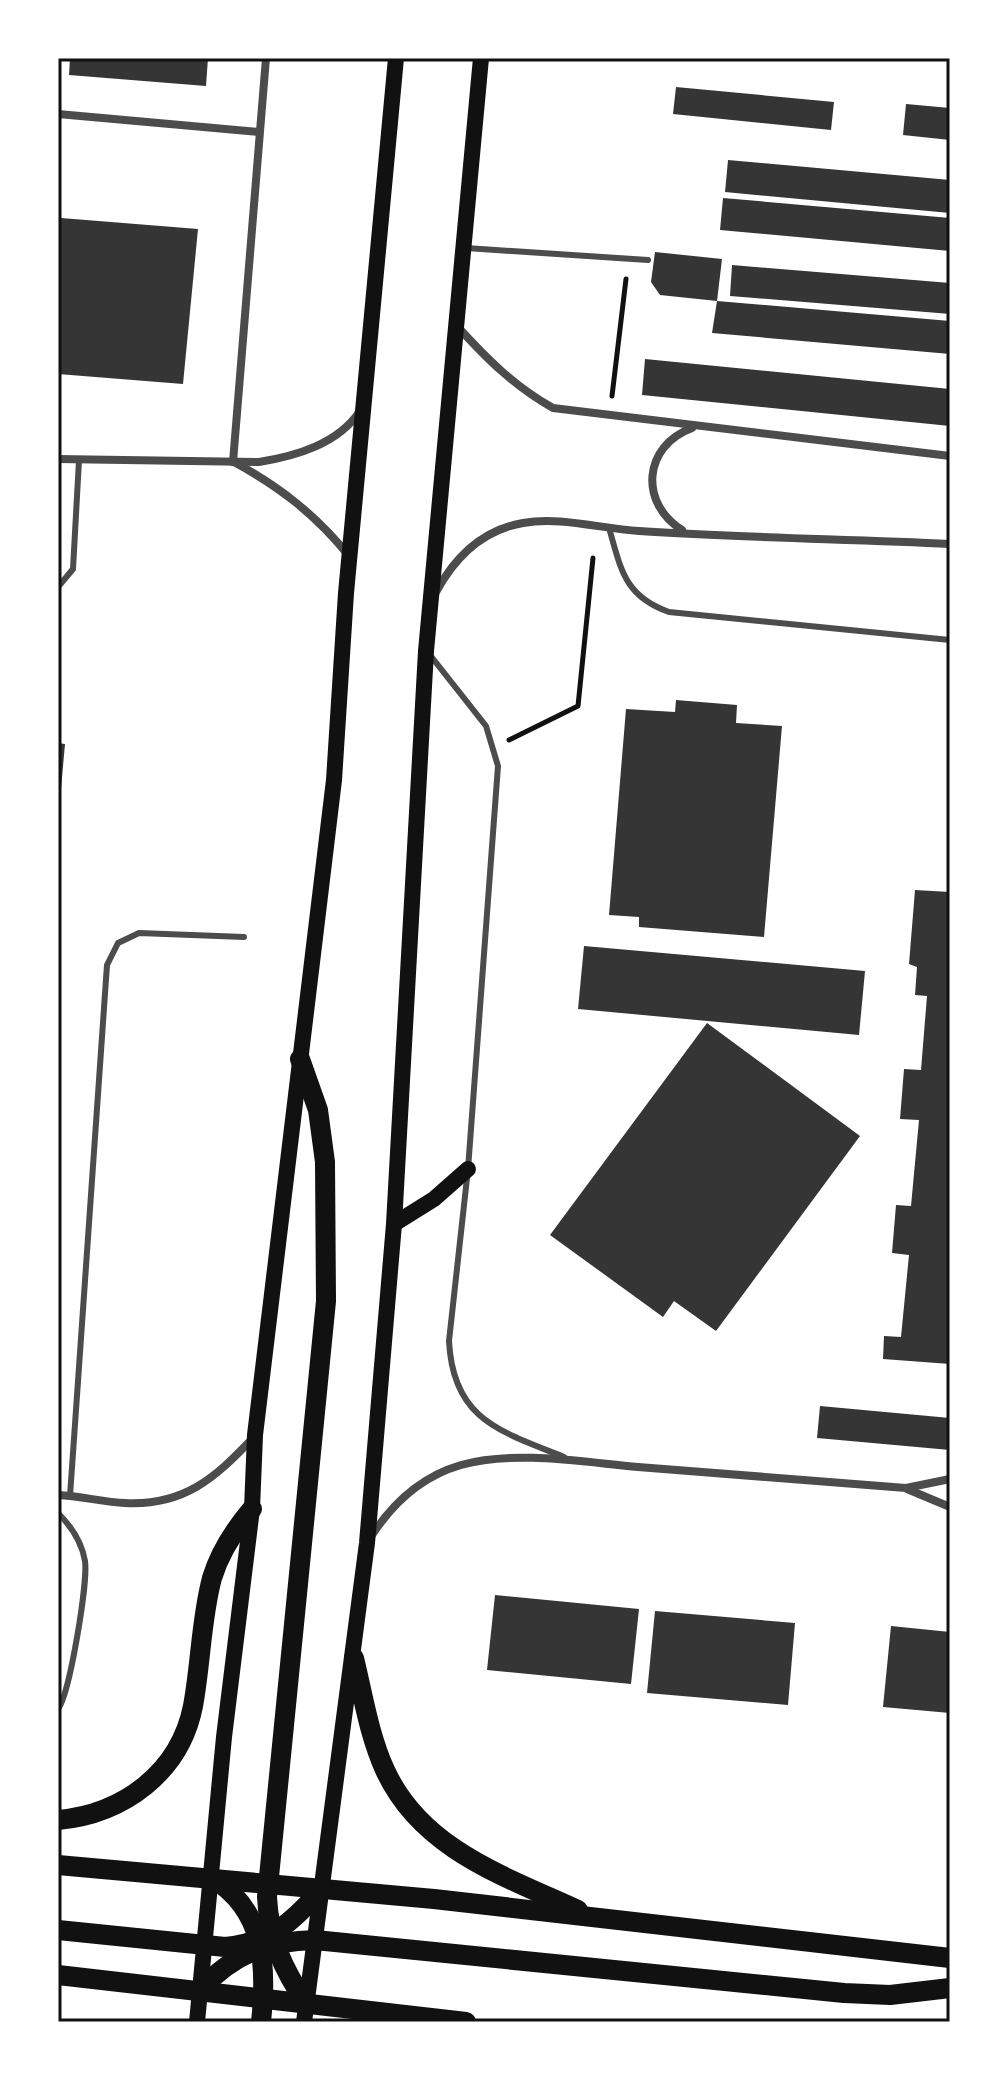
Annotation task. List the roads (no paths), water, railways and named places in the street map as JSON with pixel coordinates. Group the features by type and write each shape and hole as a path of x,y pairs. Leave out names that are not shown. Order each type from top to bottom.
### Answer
{"main road":[{"path":"197,2022 224,1737 252,1509 255,1435 334,780 349,556 396,58"},
{"path":"305,2013 367,1543 394,1224 426,651 434,596 455,324 481,58"},
{"path":"261,2022 269,1884 326,1301 325,1162 318,1110 300,1059"},
{"path":"394,1224 434,1199 468,1169"},
{"path":"58,1820 91,1815 118,1805 141,1790 175,1753 193,1706 213,1575 236,1529 252,1509"},
{"path":"354,1658 385,1770 416,1817 465,1857 596,1918"},
{"path":"58,1865 322,1889 950,1958"},
{"path":"212,1878 244,1904 281,1963 305,2013"},
{"path":"200,1990 218,1971 267,1942 299,1915 322,1889"},
{"path":"58,1930 225,1947 315,1940 844,1993 890,1995 950,1988"},
{"path":"58,1975 263,1998 305,2013 466,2022"}],"street":[{"path":"233,462 266,58"},
{"path":"58,114 259,132"},
{"path":"455,324 496,368 523,391 553,408 950,456"},
{"path":"58,459 233,462 284,458 309,450 353,422 365,404"},
{"path":"684,531 668,521 657,507 651,474 666,443 697,426"},
{"path":"233,462 298,502 326,528 349,556"},
{"path":"434,596 448,570 468,547 494,531 523,523 553,521 609,528 950,544"},
{"path":"58,1495 127,1503 171,1498 218,1475 255,1435"},
{"path":"367,1543 384,1517 406,1495 431,1478 459,1466 489,1459 574,1461 906,1488 950,1479"},
{"path":"906,1488 950,1507"}],"lane":[{"path":"462,248 648,260"},
{"path":"58,587 73,569 79,460"},
{"path":"609,528 623,579 637,595 669,612 950,640"},
{"path":"426,651 473,707 494,748 499,785 468,1169 449,1341 451,1369 461,1396 479,1417 503,1432 574,1461"},
{"path":"70,1496 111,953 127,936 139,933 244,937"},
{"path":"58,1513 72,1529 86,1564 69,1681 58,1709"}]}
